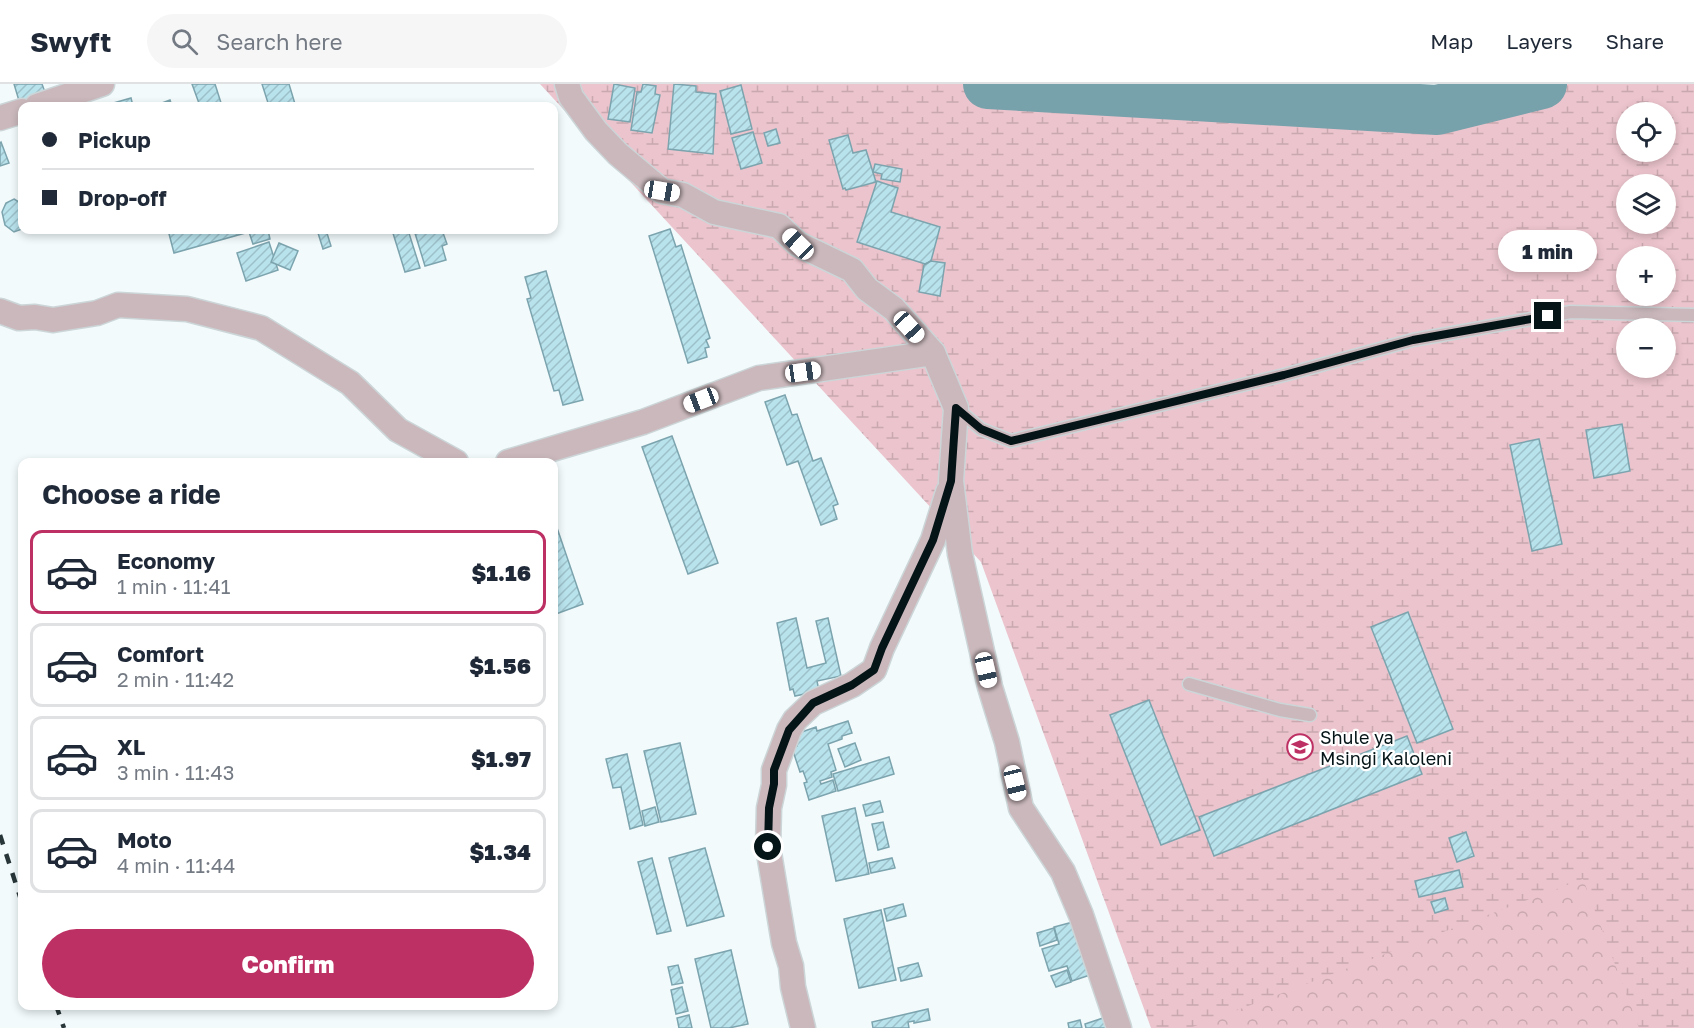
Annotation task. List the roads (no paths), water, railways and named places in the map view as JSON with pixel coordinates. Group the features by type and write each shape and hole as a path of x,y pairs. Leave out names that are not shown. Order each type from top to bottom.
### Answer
{"street":[{"path":"49,102 102,84"},
{"path":"576,88 596,131 618,154 662,191 683,195 714,212 779,226 798,244 852,270 867,289 894,309 933,353 956,408 951,481 960,554 1021,808 1063,872 1081,915 1119,1028"},
{"path":"0,118 18,112"},
{"path":"0,311 19,318 35,317 53,320 97,313 118,306 187,309 261,328 350,384 398,430 449,458"},
{"path":"522,458 644,422 759,378 933,353"},
{"path":"802,1028 791,966 783,943 768,847 769,808 774,784 774,770 789,730 801,714 813,703 852,685 874,670 882,648 933,540 951,481"}],"lane":[{"path":"956,408 981,429 1011,441 1284,375 1425,338 1571,312 1694,315"},
{"path":"1189,684 1280,710 1310,715"}],"waterway":[{"path":"988,84 1437,110 1542,84"}],"railway":[{"path":"0,835 18,891"},
{"path":"58,1010 64,1028"}],"place":[{"name":"Shule ya Msingi Kaloleni","path":"1300,747"}]}
